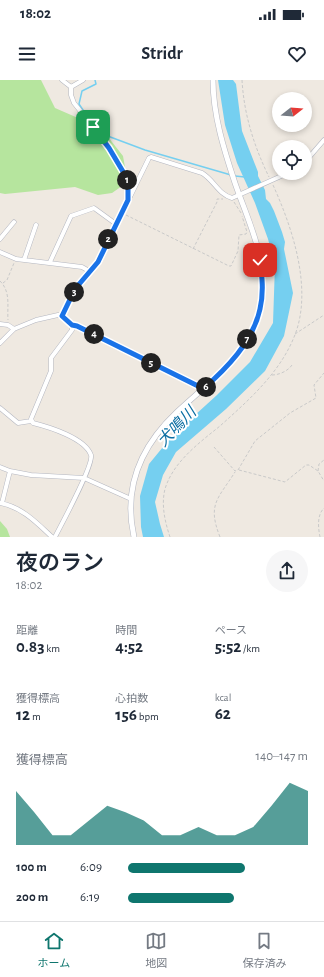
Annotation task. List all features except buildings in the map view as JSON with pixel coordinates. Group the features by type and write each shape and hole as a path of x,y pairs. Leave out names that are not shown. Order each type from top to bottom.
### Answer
{"street":[{"path":"62,80 71,87"},
{"path":"71,87 83,80"},
{"path":"134,537 131,524 131,499 136,471 142,457 154,438 176,413 202,390 234,358 249,336 260,309 263,286 260,260 253,230 223,143 215,111 213,80"},
{"path":"71,87 71,95 74,103 109,148 125,175 128,186 128,200"},
{"path":"312,154 324,140"},
{"path":"62,316 75,289 98,262 149,158 151,157 202,173 226,196 232,198 270,181"},
{"path":"50,262 70,216 94,208 116,224"},
{"path":"0,239 14,222"},
{"path":"24,260 36,225"},
{"path":"0,252 16,259 82,267 89,271"},
{"path":"0,343 14,329 36,320 54,316 62,316 72,325 77,326 200,387 202,390"},
{"path":"0,324 8,325 14,329"},
{"path":"31,421 31,417 51,371 51,358 72,330 72,325"},
{"path":"0,408 18,423 31,421 76,439 89,452 91,458 84,478 55,537"},
{"path":"0,467 10,471 31,475 84,478 131,499"},
{"path":"10,471 1,503 22,511 52,537"}],"path":[{"path":"170,537 165,520 163,503 166,489 173,474 183,459 272,376 295,334 300,315 301,300 299,273 294,243 287,220 252,138 245,110 242,80"},
{"path":"193,249 217,202 217,199 225,200"},
{"path":"122,213 193,249 231,266 238,251 239,235 246,234 247,232 237,205 233,201 230,201"},
{"path":"2,283 7,280 16,259"},
{"path":"0,281 8,295 8,325"},
{"path":"295,334 324,315"},
{"path":"272,376 278,375 290,368 292,365"},
{"path":"238,470 255,441 290,413 316,398 314,385 324,373"},
{"path":"214,447 235,471"},
{"path":"318,471 319,464 324,460"},
{"path":"220,537 216,526 214,508 235,471 238,470 282,482 287,480 306,465 312,466 318,471 324,481"},
{"path":"320,537 319,516 320,512 324,508"}],"green space":[{"path":"0,80 41,80 55,108 101,128 123,156 126,173 122,186 112,193 98,195 75,187 5,194 0,193"},
{"path":"0,521 7,529 10,537 0,537"}],"water":[{"path":"218,80 233,80 236,84 242,131 258,172 258,176 265,190 266,199 274,211 282,232 293,293 284,336 265,371 226,409 176,452 163,475 155,502 164,537 143,537 141,527 140,496 149,464 172,436 217,395 250,362 273,323 275,265 268,239 255,203 237,163 225,125"}],"waterway":[{"path":"95,80 96,84 82,91 79,104 85,113 90,113 96,126 105,135 145,150 231,175"},
{"path":"235,176 245,177"}],"route":[{"path":"93,127 109,148 125,175 128,186 128,200 98,262 75,289 62,316 72,325 77,326 154,364 200,387 202,390 223,371 234,358 254,326 260,309 262,297 263,286 260,260"}],"water label":[{"name":"犬鳴川","path":"176,426"}]}
